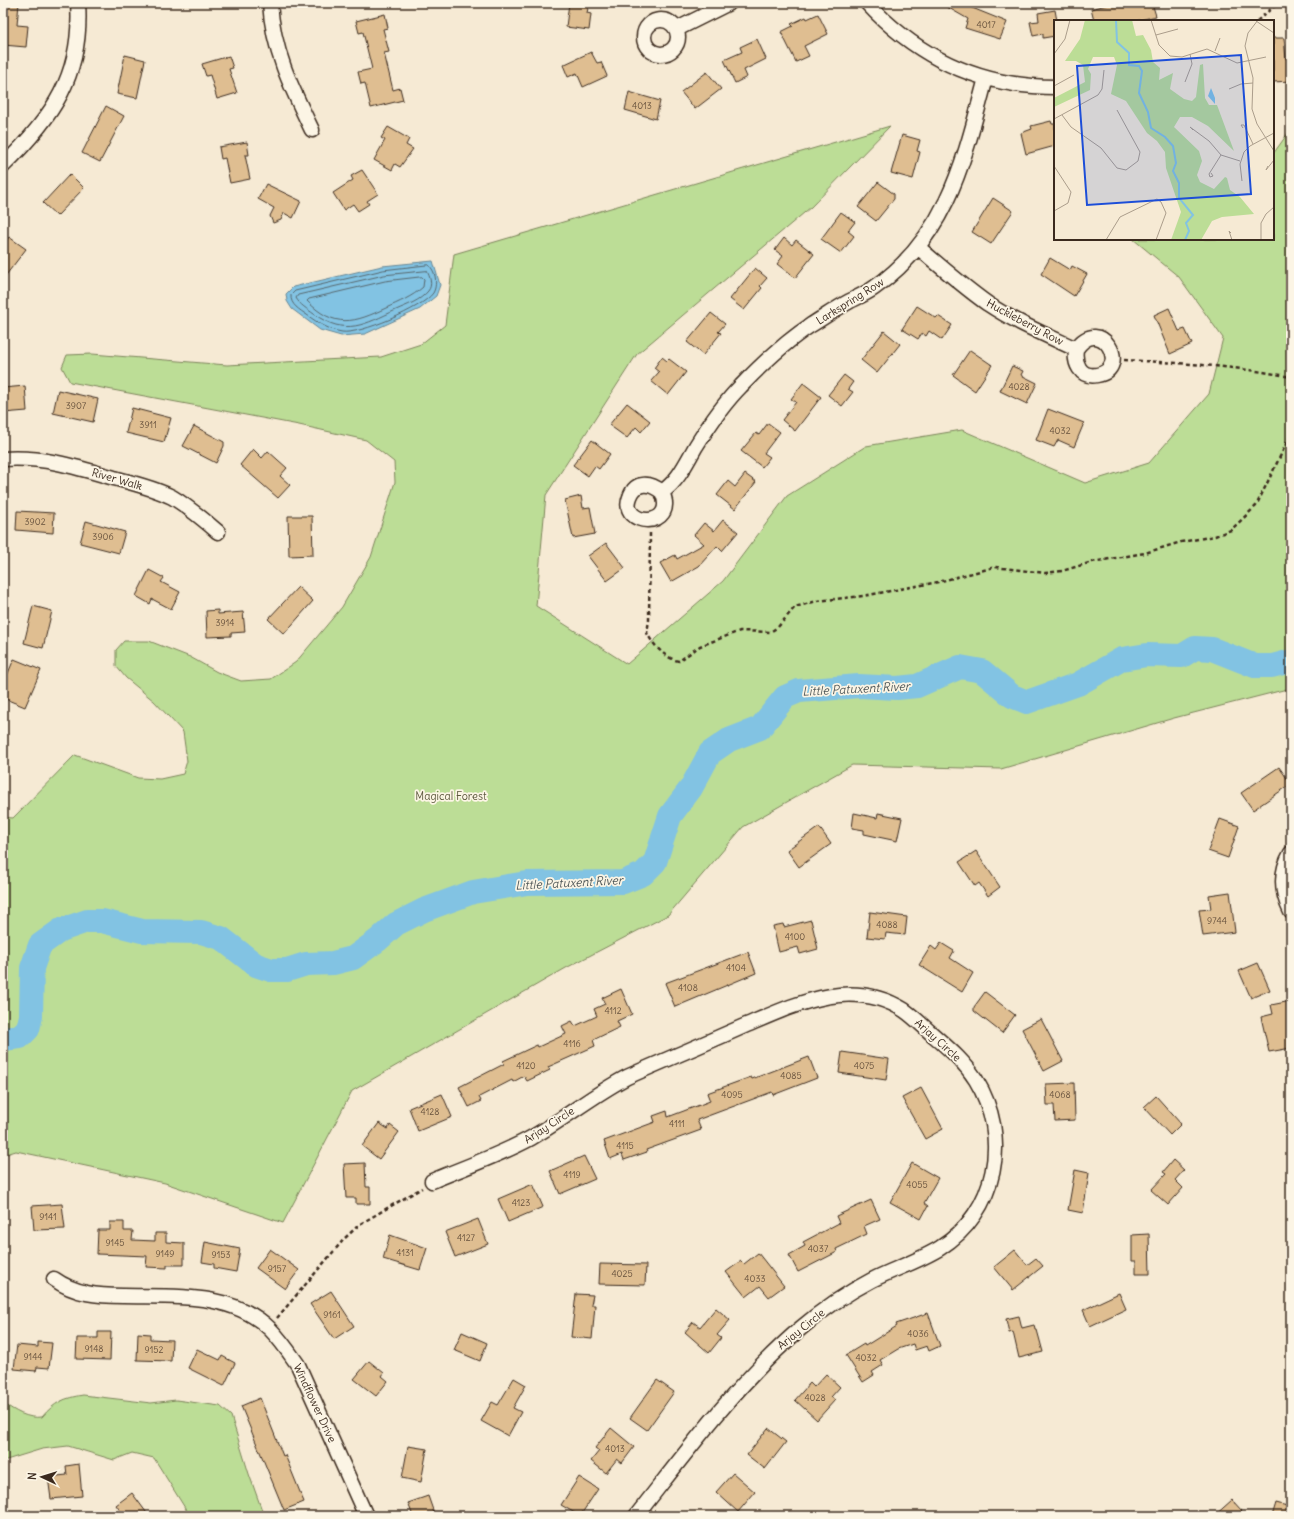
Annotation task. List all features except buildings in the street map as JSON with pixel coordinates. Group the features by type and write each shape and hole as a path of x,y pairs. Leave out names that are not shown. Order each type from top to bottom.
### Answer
{"street":[{"path":"3,166 42,125 57,102 69,74 76,45 79,19 78,3"},
{"path":"270,3 271,23 284,70 312,130"},
{"path":"677,29 729,3"},
{"path":"868,3 898,34 947,64 986,78 1014,84 1054,87"},
{"name":"Larkspring Row","path":"662,492 680,475 714,418 733,394 779,348 817,321 873,289 895,271 919,248 941,213 954,185 966,152 986,78"},
{"name":"Huckleberry Row","path":"919,248 964,286 990,305 1015,320 1076,349"},
{"name":"Huckleberry Row","path":"1090,337 1098,338 1105,341 1112,349 1113,358 1110,366 1103,374 1095,376 1085,374 1078,368 1074,359 1076,349 1081,342 1090,337"},
{"name":"River Walk","path":"3,459 37,459 60,463 148,488 172,497 218,532"},
{"path":"646,484 654,485 662,492 665,499 663,512 651,520 638,519 633,514 629,506 629,498 633,491 639,486 646,484"},
{"path":"1291,853 1284,870 1283,886 1286,902 1291,912"},
{"name":"Arjay Circle","path":"432,1181 509,1149 530,1138 604,1089 627,1077 794,1005 833,995 867,997 904,1010 959,1057 976,1080 990,1108 995,1150 993,1172 987,1190 971,1221 940,1248 870,1281 838,1300 804,1325 769,1355 721,1408 636,1516"},
{"name":"Windflower Drive","path":"54,1279 66,1288 103,1296 204,1298 226,1303 250,1314 269,1328 298,1364 366,1516"}],"path":[{"path":"1258,20 1278,3"},
{"path":"1113,358 1291,376"},
{"path":"651,520 649,540 650,620 647,633 663,654 672,660 679,662 700,646 740,631 770,632 778,627 795,607 817,601 863,596 938,582 995,567 1045,573 1062,571 1092,562 1144,553 1181,542 1215,536 1231,530 1242,522 1256,506 1268,485 1291,434"},
{"path":"269,1328 345,1238 360,1224 432,1181"}],"green space":[{"name":"Magical Forest","path":"890,126 811,207 637,354 546,495 536,606 627,664 723,581 787,496 866,446 962,430 1085,483 1149,463 1209,394 1223,338 1179,277 1134,240 1274,240 1274,153 1291,129 1291,688 1174,718 1001,769 852,765 743,827 668,915 566,968 352,1091 283,1223 165,1183 16,1151 3,1155 3,817 13,818 75,755 138,778 160,779 183,774 187,761 183,732 154,701 126,678 116,666 116,650 124,641 149,641 190,657 217,672 241,681 271,679 296,662 342,607 371,557 395,482 394,462 366,440 299,425 70,382 62,367 67,355 92,354 227,365 381,357 421,344 445,325 454,254"},
{"path":"83,1395 151,1403 176,1400 220,1406 231,1416 264,1516 190,1516 154,1458 132,1453 114,1460 68,1446 42,1449 3,1461 3,1403 26,1416 42,1417 56,1404 70,1398"}],"water":[{"path":"433,261 440,285 436,296 420,309 365,334 341,336 320,330 292,309 287,301 286,294 293,287 382,266"}],"waterway":[{"name":"Little Patuxent River","path":"3,1039 20,1037 28,1029 31,1016 32,968 40,945 61,930 87,921 102,921 142,931 201,932 221,938 256,965 271,970 287,970 306,964 333,963 353,958 378,940 396,924 424,910 473,892 527,883 623,882 643,874 655,862 670,816 691,788 710,753 729,740 760,728 785,697 799,691 859,686 897,688 917,686 960,667 982,671 1012,696 1027,702 1078,684 1122,659 1147,655 1182,656 1195,648 1212,649 1255,666 1272,666 1291,661"}]}
